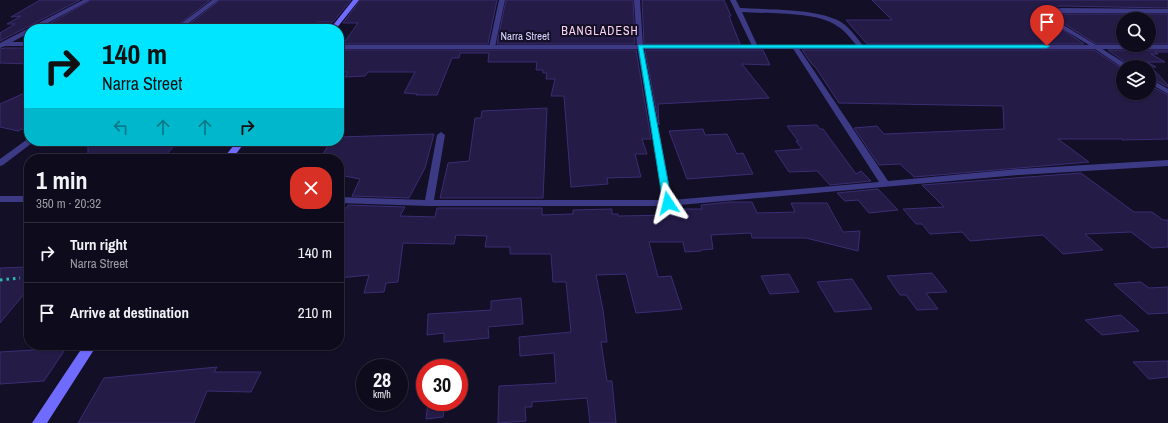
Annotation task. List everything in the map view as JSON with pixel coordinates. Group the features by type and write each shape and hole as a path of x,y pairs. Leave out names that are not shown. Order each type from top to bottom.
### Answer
{"main road":[{"path":"337,24 356,0"},
{"path":"231,154 238,146"},
{"path":"40,423 87,350"}],"street":[{"path":"41,24 87,0"},
{"path":"184,24 216,0"},
{"path":"492,47 502,0"},
{"path":"637,0 640,46 668,203"},
{"path":"733,0 755,47"},
{"path":"738,10 803,15 829,20 839,24 861,47"},
{"path":"1116,60 1045,14 1047,12 1062,10 1168,11"},
{"path":"1,45 24,33"},
{"path":"1,45 24,44"},
{"name":"Narra Street","path":"344,47 1168,47"},
{"path":"795,47 885,183"},
{"path":"1156,84 1168,92"},
{"path":"429,203 441,134"},
{"path":"0,163 24,145"},
{"path":"344,200 429,203 668,203 1019,172 1168,163"},
{"path":"0,199 24,199"}],"path":[{"path":"0,280 20,278"}],"building":[{"path":"40,0 80,0 33,24 24,24 24,29 0,41 0,33 15,24 7,24 21,16 11,17"},
{"path":"91,0 210,0 179,24 49,24"},
{"path":"220,0 351,0 333,22 318,22 316,24 189,24"},
{"path":"360,0 497,0 488,44 344,44 358,23 343,23"},
{"path":"506,0 633,0 635,44 497,44"},
{"path":"642,0 724,0 740,44 644,44"},
{"path":"872,0 1168,0 1168,8 1062,6 1044,9 1041,15 1084,44 867,44 846,20 892,20"},
{"path":"1053,14 1116,14 1116,44 1096,44 1066,25"},
{"path":"1156,14 1168,14 1168,44 1156,44"},
{"path":"24,48 24,64 0,63 0,49"},
{"path":"344,50 636,50 651,139 642,139 647,154 635,154 641,177 607,178 608,184 571,187 564,96 551,96 555,79 546,79 547,73 543,73 543,70 536,70 537,62 488,62 489,53 460,53 459,58 452,58 437,95 416,95 417,94 404,93 415,72 368,72 365,76 345,77 348,72 344,72"},
{"path":"645,50 763,50 770,65 742,64 769,98 658,104 659,125"},
{"path":"802,50 1094,50 1116,64 1116,100 1156,100 1156,89 1168,95 1168,139 1058,139 1089,162 914,177 900,164 879,165 854,128 877,126 884,134 1004,129 1003,106 839,103 816,68"},
{"path":"1108,50 1116,50 1116,52 1155,52 1158,54 1151,54 1165,62 1156,62 1156,60 1122,60"},
{"path":"1156,50 1168,50 1168,52 1156,52"},
{"path":"1156,72 1168,85 1168,87 1156,81"},
{"path":"24,93 24,128 18,131 0,127 0,104"},
{"path":"547,108 543,198 440,198 448,163 469,161 475,118 481,118 482,111"},
{"path":"817,125 820,129 823,129 856,174 861,171 871,181 830,185 817,171 789,172 775,151 802,149 787,126"},
{"path":"703,129 705,135 727,134 737,154 743,153 753,174 687,179 669,131"},
{"path":"434,134 425,168 409,198 352,196 360,179 344,176 344,154 323,154 328,146 344,146 344,137"},
{"path":"88,146 174,146 167,154 88,154"},
{"path":"1081,173 1134,212 1152,212 1163,220 1168,220 1168,247 1152,248 1131,232 1085,234 1103,250 1063,254 1043,235 970,241 962,232 930,234 922,224 916,224 903,209 944,207 922,185"},
{"path":"878,189 898,210 869,213 858,200 845,201 837,193"},
{"path":"730,202 752,202 757,213 795,212 791,203 827,203 843,232 860,231 858,251 806,238 752,238 751,233 711,235 713,249 701,251 685,252 683,242 649,242 658,277 671,276 682,309 663,311 636,313 626,274 596,275 603,310 607,342 601,342 607,381 612,381 616,423 590,423 587,398 532,402 532,407 525,407 526,421 498,423 499,386 556,383 554,353 520,356 519,337 571,332 566,282 553,282 551,254 510,254 510,247 485,247 487,236 456,235 454,244 403,243 398,282 386,283 384,292 364,293 369,275 344,278 344,208 347,208 348,205 405,207 400,216 435,217 437,208 542,208 542,215 573,214 573,210 612,209 612,214 618,214 618,216 674,215 672,209 702,209 701,205"},
{"path":"24,267 24,294 0,323 0,268"},
{"path":"932,273 947,292 926,293 938,309 917,310 906,295 900,295 887,276"},
{"path":"789,274 799,292 770,294 761,276"},
{"path":"852,279 872,309 835,312 817,282"},
{"path":"1141,282 1149,288 1168,287 1168,313 1148,314 1114,284"},
{"path":"521,298 523,324 488,327 489,338 444,342 444,333 427,335 428,314 491,310 491,301"},
{"path":"1121,315 1139,331 1102,335 1085,320"},
{"path":"65,350 44,381 0,384 0,352"},
{"path":"1168,361 1168,377 1149,379 1133,362"},
{"path":"217,367 214,372 261,372 251,392 207,391 194,423 78,423 104,378"},
{"path":"427,411 444,411 443,417 426,419"}],"district":[{"name":"BANGLADESH","path":"600,31"}],"route":[{"path":"668,203 640,46 1047,46"}]}
